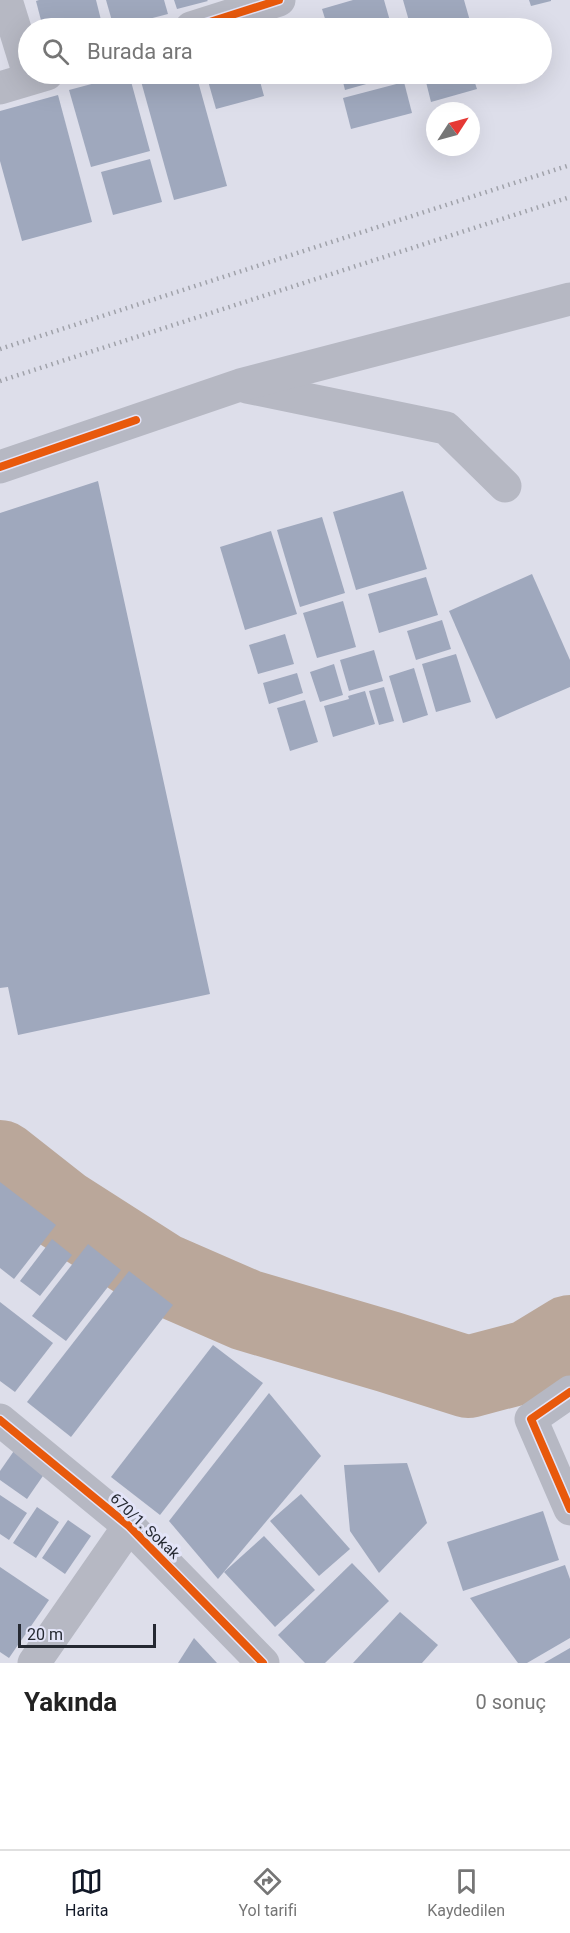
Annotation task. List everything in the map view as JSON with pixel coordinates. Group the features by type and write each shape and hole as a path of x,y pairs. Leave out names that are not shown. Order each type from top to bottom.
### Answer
{"street":[{"path":"6,0 18,32"},
{"path":"222,18 279,0"},
{"path":"0,88 18,81"},
{"path":"0,467 240,385 570,299"},
{"path":"240,385 446,428 505,486"},
{"path":"570,1392 531,1419 570,1509"},
{"name":"670/1. Sokak","path":"0,1420 129,1526 263,1663"},
{"path":"34,1663 129,1526"}],"building":[{"path":"96,0 100,18 40,18 36,1"},
{"path":"106,0 164,0 168,14 153,18 111,18"},
{"path":"174,0 207,0 208,1 177,9"},
{"path":"353,0 384,0 389,18 325,18 322,9"},
{"path":"403,0 464,0 469,18 408,18"},
{"path":"529,0 551,0 551,1 531,6"},
{"path":"92,84 132,84 150,151 91,167 69,90"},
{"path":"142,84 199,84 227,186 174,200"},
{"path":"209,84 261,84 264,96 216,109"},
{"path":"344,84 366,84 345,90"},
{"path":"396,84 405,84 412,113 351,129 343,98"},
{"path":"426,84 475,84 477,89 431,102"},
{"path":"58,95 92,222 22,241 0,161 0,111"},
{"path":"150,159 162,202 113,215 101,172"},
{"path":"98,481 210,994 18,1035 8,987 0,988 0,513"},
{"path":"403,491 427,569 356,590 333,512"},
{"path":"322,517 345,593 300,607 277,530"},
{"path":"271,531 297,614 245,630 220,547"},
{"path":"532,574 570,660 570,687 496,719 449,611"},
{"path":"426,577 438,615 379,633 368,594"},
{"path":"343,601 356,647 317,658 303,613"},
{"path":"442,620 451,649 416,660 407,631"},
{"path":"285,634 294,664 258,674 249,645"},
{"path":"374,650 383,681 349,691 340,660"},
{"path":"456,654 471,702 436,712 422,664"},
{"path":"334,664 343,695 320,702 310,672"},
{"path":"414,668 428,715 403,723 389,676"},
{"path":"297,673 303,693 269,704 263,683"},
{"path":"384,687 394,721 379,725 369,691"},
{"path":"365,691 375,724 333,737 324,706 349,699 348,696"},
{"path":"305,700 318,742 290,751 277,708"},
{"path":"0,1182 56,1225 14,1279 0,1268"},
{"path":"52,1239 72,1255 40,1296 20,1281"},
{"path":"88,1244 121,1270 66,1341 32,1316"},
{"path":"129,1271 173,1305 71,1437 27,1402"},
{"path":"0,1302 53,1343 15,1392 0,1381"},
{"path":"213,1345 263,1383 160,1515 111,1477"},
{"path":"269,1393 321,1456 218,1579 169,1521"},
{"path":"16,1448 47,1470 27,1499 0,1480 0,1471"},
{"path":"407,1463 427,1523 379,1573 350,1531 344,1465"},
{"path":"301,1494 350,1549 319,1576 270,1521"},
{"path":"0,1495 27,1513 9,1540 0,1534"},
{"path":"37,1507 59,1522 36,1558 13,1543"},
{"path":"543,1511 559,1560 463,1591 447,1542"},
{"path":"68,1520 91,1536 65,1574 42,1558"},
{"path":"264,1536 315,1590 275,1627 224,1572"},
{"path":"352,1563 389,1601 325,1663 305,1663 278,1635"},
{"path":"565,1565 570,1579 570,1638 527,1663 518,1663 470,1598"},
{"path":"0,1567 49,1600 9,1658 0,1652"},
{"path":"400,1612 438,1645 422,1663 353,1663"},
{"path":"194,1638 217,1663 178,1663"},
{"path":"570,1648 570,1663 544,1663"}],"waterway":[{"path":"0,1161 61,1209 161,1273 246,1310 468,1377 529,1361 570,1336"}],"railway":[{"path":"0,349 570,165"},
{"path":"0,381 570,197"}],"cycle path":[{"path":"222,18 279,0"},
{"path":"0,467 136,420"},
{"path":"570,1392 531,1419 570,1509"},
{"path":"0,1420 129,1526 263,1663"}]}
